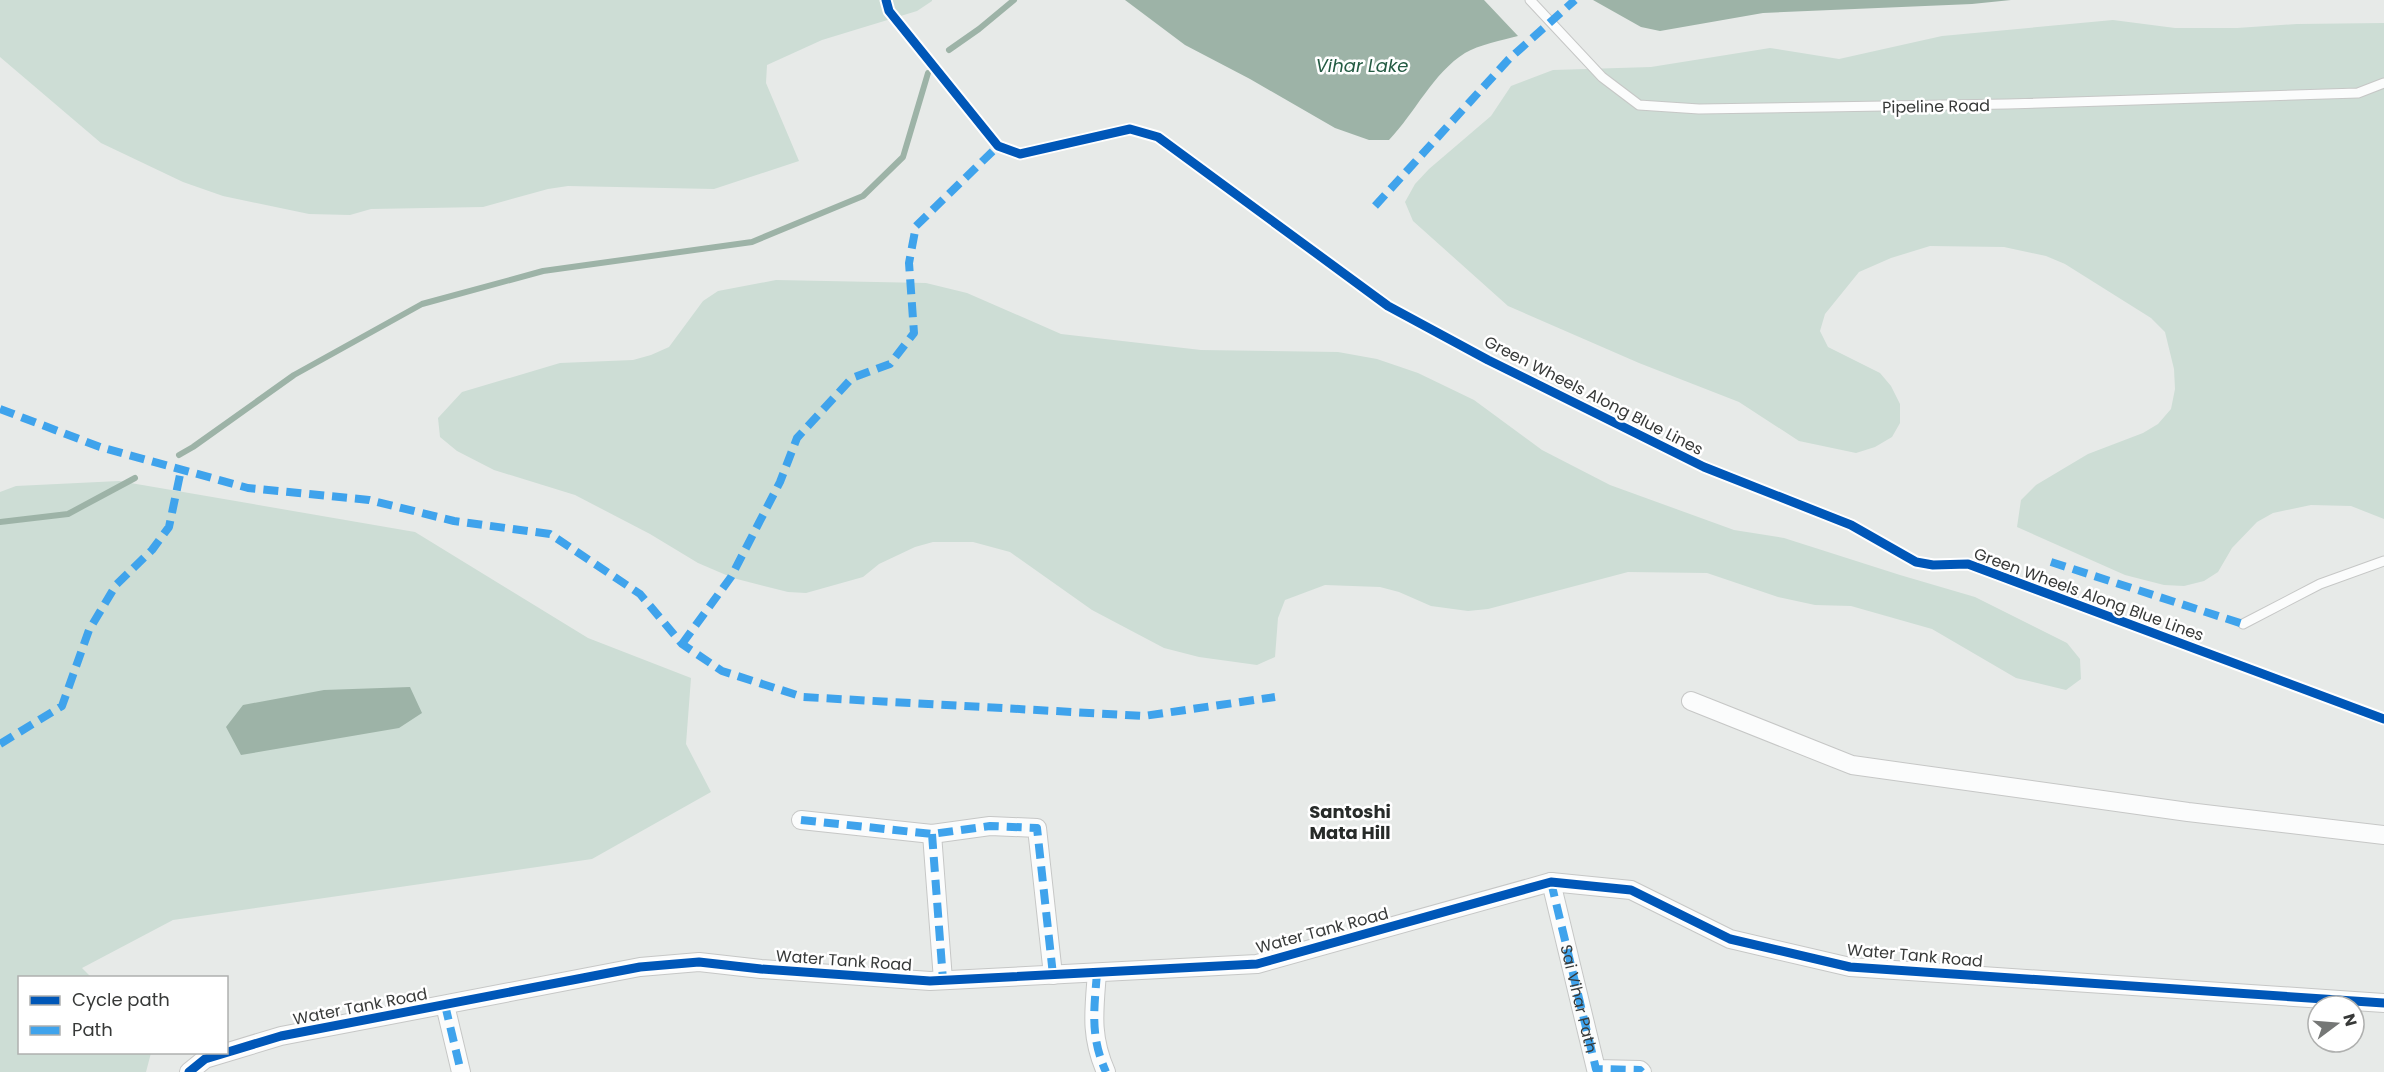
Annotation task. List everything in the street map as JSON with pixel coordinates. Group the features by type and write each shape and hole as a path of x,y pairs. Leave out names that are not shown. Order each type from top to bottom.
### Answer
{"street":[{"path":"1692,701 1852,765 2188,813 2384,835"},
{"path":"801,820 932,834 990,826 1037,828 1053,975"},
{"path":"932,834 943,980"},
{"name":"Water Tank Road","path":"228,1052 281,1036 640,967 699,962 761,969 943,980 1257,964 1551,882 1631,890 1730,939 1850,966 2384,1003"},
{"name":"Sai Vihar Path","path":"1551,882 1562,932 1582,1000 1596,1069 1642,1072"},
{"path":"1097,973 1093,1026 1098,1055 1106,1072"},
{"path":"445,1005 461,1072"},
{"name":"Water Tank Road","path":"189,1072 205,1059 222,1054"}],"lane":[{"name":"Pipeline Road","path":"1530,0 1602,77 1638,105 1699,109 2007,105 2358,93 2384,83"},
{"path":"2243,624 2320,584 2384,561"}],"shaded area":[{"path":"0,0 932,1 917,11 822,40 767,65 766,83 799,161 714,189 568,186 548,189 483,207 371,209 350,215 309,214 223,196 183,182 101,143 0,57"},
{"path":"2113,20 2175,28 2384,23 2384,519 2351,506 2311,505 2273,513 2257,522 2232,548 2218,572 2204,581 2184,586 2164,585 2125,575 2017,527 2021,500 2036,485 2088,454 2143,433 2158,424 2171,409 2175,389 2174,369 2165,332 2151,318 2065,264 2046,256 2004,247 1930,246 1891,258 1859,272 1825,314 1820,331 1828,347 1880,373 1891,386 1900,404 1900,423 1892,437 1875,447 1856,453 1799,441 1739,402 1639,363 1508,306 1413,221 1405,202 1415,184 1429,169 1491,116 1511,86 1553,70 1651,67 1770,48 1839,59 1942,36"},
{"path":"776,280 926,283 967,293 1061,334 1201,350 1338,352 1377,359 1418,373 1474,400 1542,450 1610,485 1734,530 1784,538 1975,597 2067,643 2080,659 2081,679 2066,690 2016,678 1932,629 1851,606 1815,605 1778,597 1707,573 1628,572 1488,609 1468,611 1431,606 1399,592 1380,587 1325,585 1285,600 1278,618 1275,657 1257,665 1199,657 1164,648 1092,610 1010,552 973,542 933,542 915,547 879,564 863,577 806,593 788,592 733,578 698,563 650,534 575,495 494,470 457,451 440,437 438,418 462,392 560,363 633,360 651,355 669,347 703,301 718,291"},
{"path":"119,481 415,532 588,638 691,678 686,744 711,792 592,859 173,920 82,968 90,976 18,976 18,1054 151,1054 146,1072 0,1072 0,492 16,486"}],"water":[{"name":"Vihar Lake","path":"1125,0 1484,0 1518,36 1484,45 1465,53 1443,71 1389,140 1369,140 1335,128 1185,45"},
{"path":"1593,0 2011,0 1972,4 1763,13 1660,31 1641,27"},
{"path":"410,687 422,713 399,728 241,755 226,727 243,705 324,690"}],"waterway":[{"path":"949,50 1014,0"},
{"path":"179,455 294,375 422,304 543,271 752,242 863,196 903,157 928,73"},
{"path":"0,522 68,514 135,478"}],"marked path":[{"path":"1375,206 1509,59 1575,0"},
{"path":"682,644 731,577 780,482 797,438 852,378 890,364 914,333 909,263 916,226 998,146"},
{"path":"0,409 100,447 248,488 369,500 454,521 550,534 640,594 682,644 722,671 803,697 1144,716 1275,697"},
{"path":"0,744 62,706 89,630 116,585 152,550 169,527 181,470"},
{"path":"2051,562 2243,624"},
{"path":"801,820 932,834 990,826 1037,828 1053,975"},
{"path":"932,834 943,980"},
{"path":"1551,882 1596,1069 1640,1070 1642,1072"},
{"path":"1097,973 1095,1035 1106,1072"},
{"path":"445,1005 461,1072"}],"cycle path":[{"name":"Green Wheels Along Blue Lines","path":"886,0 889,11 998,146 1020,154 1130,129 1158,137 1388,306 1488,360 1704,467 1851,525 1916,562 1933,565 1968,564 2384,719"},
{"path":"228,1052 281,1036 640,967 699,962 761,969 930,981 1257,964 1551,882 1631,890 1730,939 1850,967 2384,1003"},
{"path":"189,1072 205,1059 222,1054"}],"district":[{"name":"Santoshi Mata Hill","path":"1350,822"}]}
